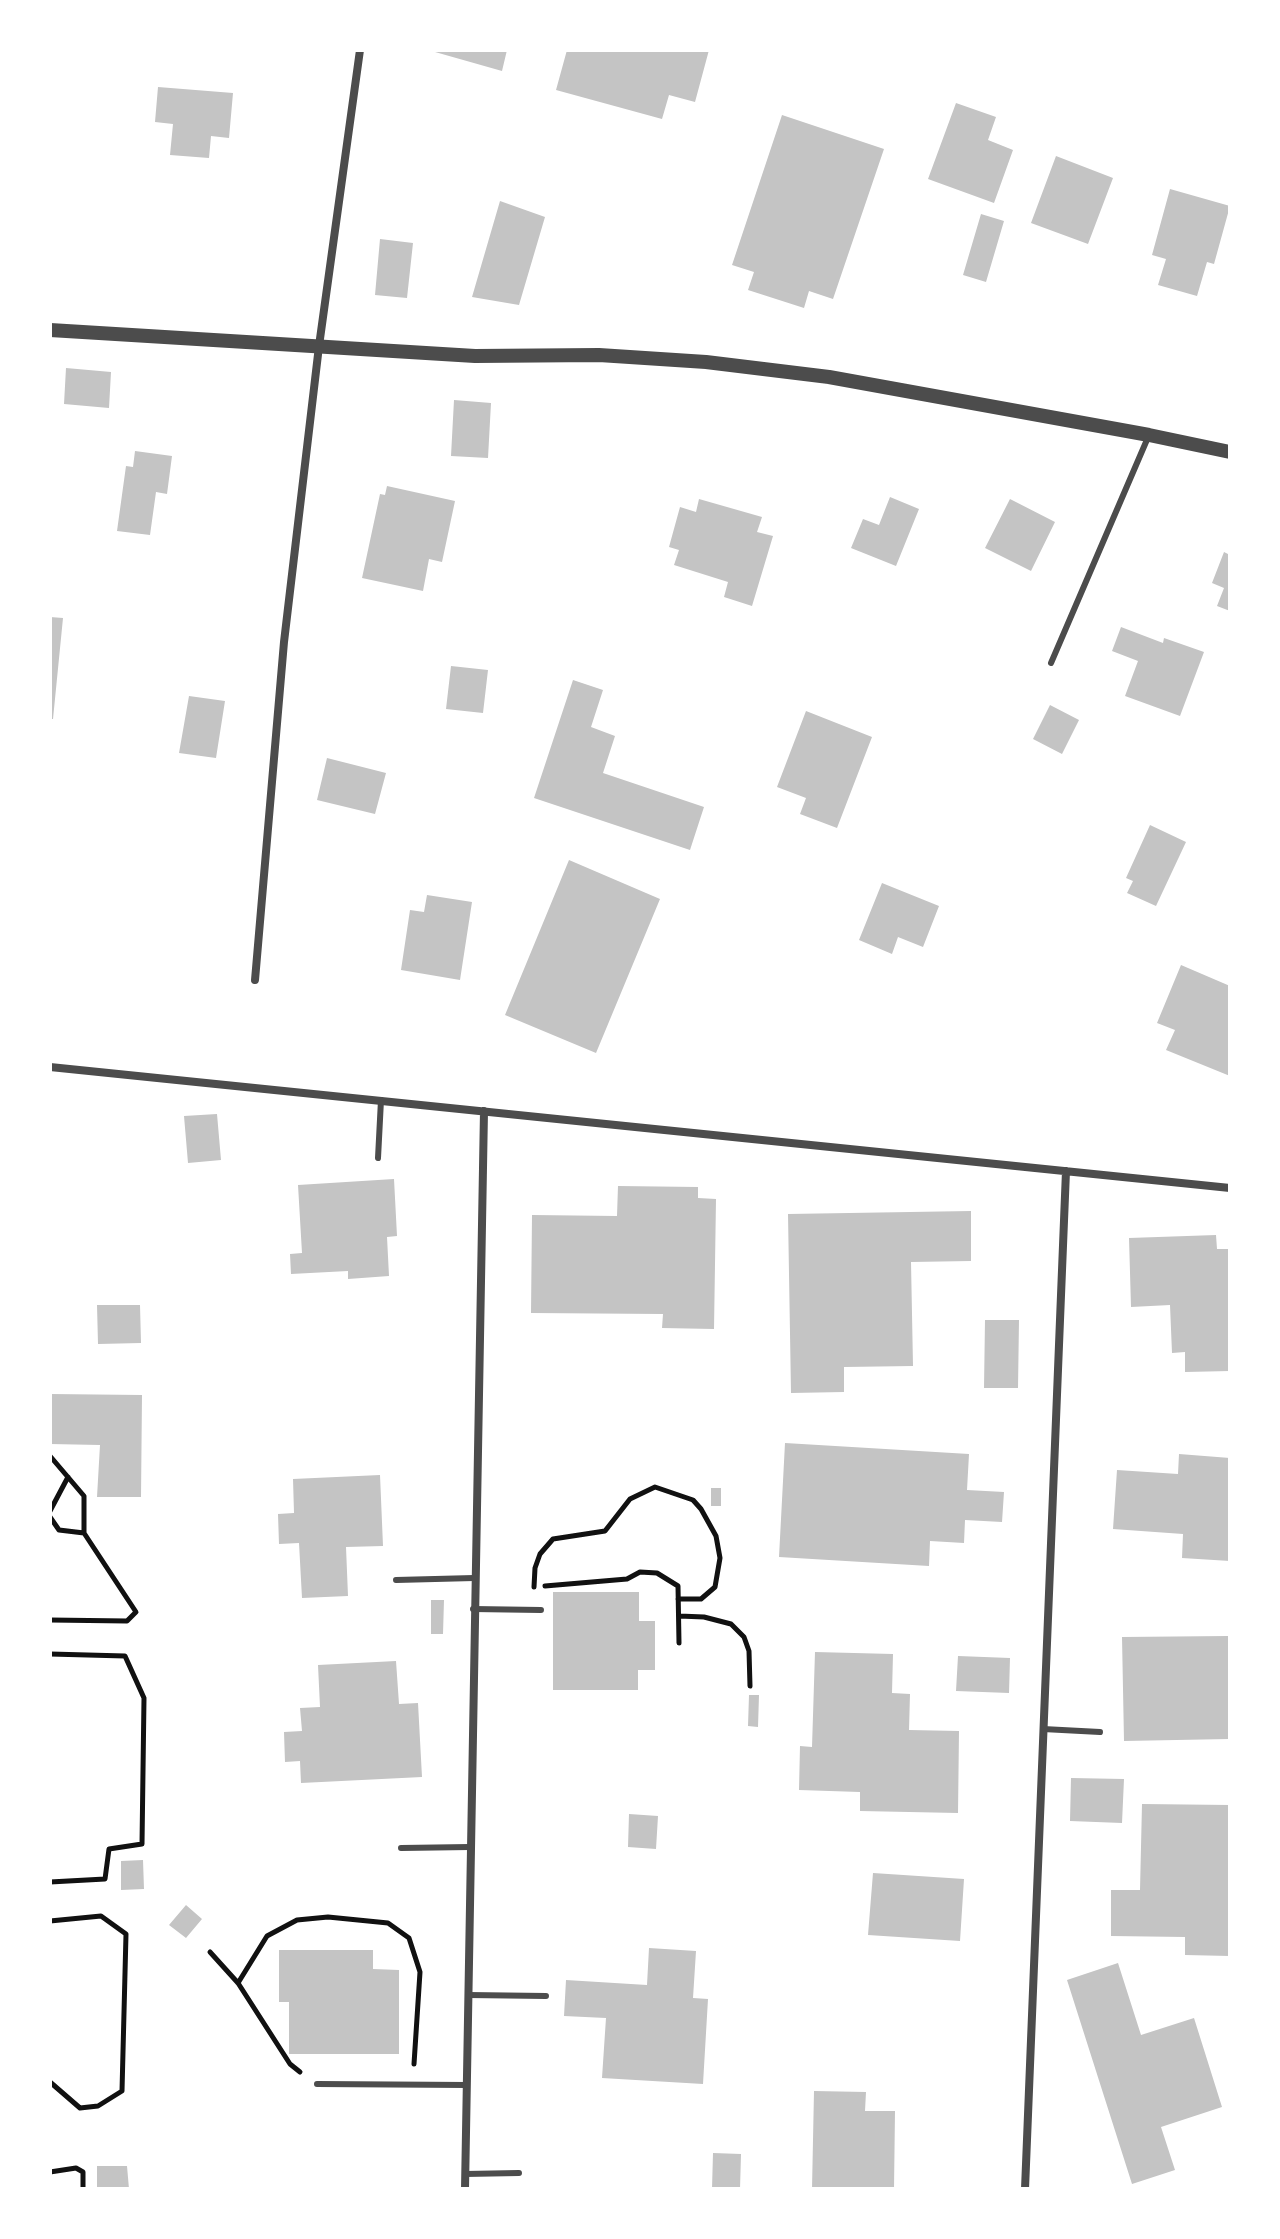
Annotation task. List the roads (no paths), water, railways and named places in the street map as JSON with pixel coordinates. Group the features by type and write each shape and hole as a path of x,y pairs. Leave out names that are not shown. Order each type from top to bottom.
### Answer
{"street":[{"path":"255,980 284,642 319,346 360,50"},
{"path":"50,330 475,356 599,355 706,362 829,377 1230,452"},
{"path":"50,1067 1230,1188"},
{"path":"465,2189 484,1111"},
{"path":"1025,2189 1066,1171"}],"lane":[{"path":"1051,663 1149,435"},
{"path":"378,1158 381,1100"},
{"path":"396,1580 474,1578"},
{"path":"473,1609 541,1610"},
{"path":"1043,1729 1100,1732"},
{"path":"401,1848 470,1847"},
{"path":"468,1995 546,1996"},
{"path":"317,2084 467,2085"},
{"path":"465,2174 519,2173"}]}
